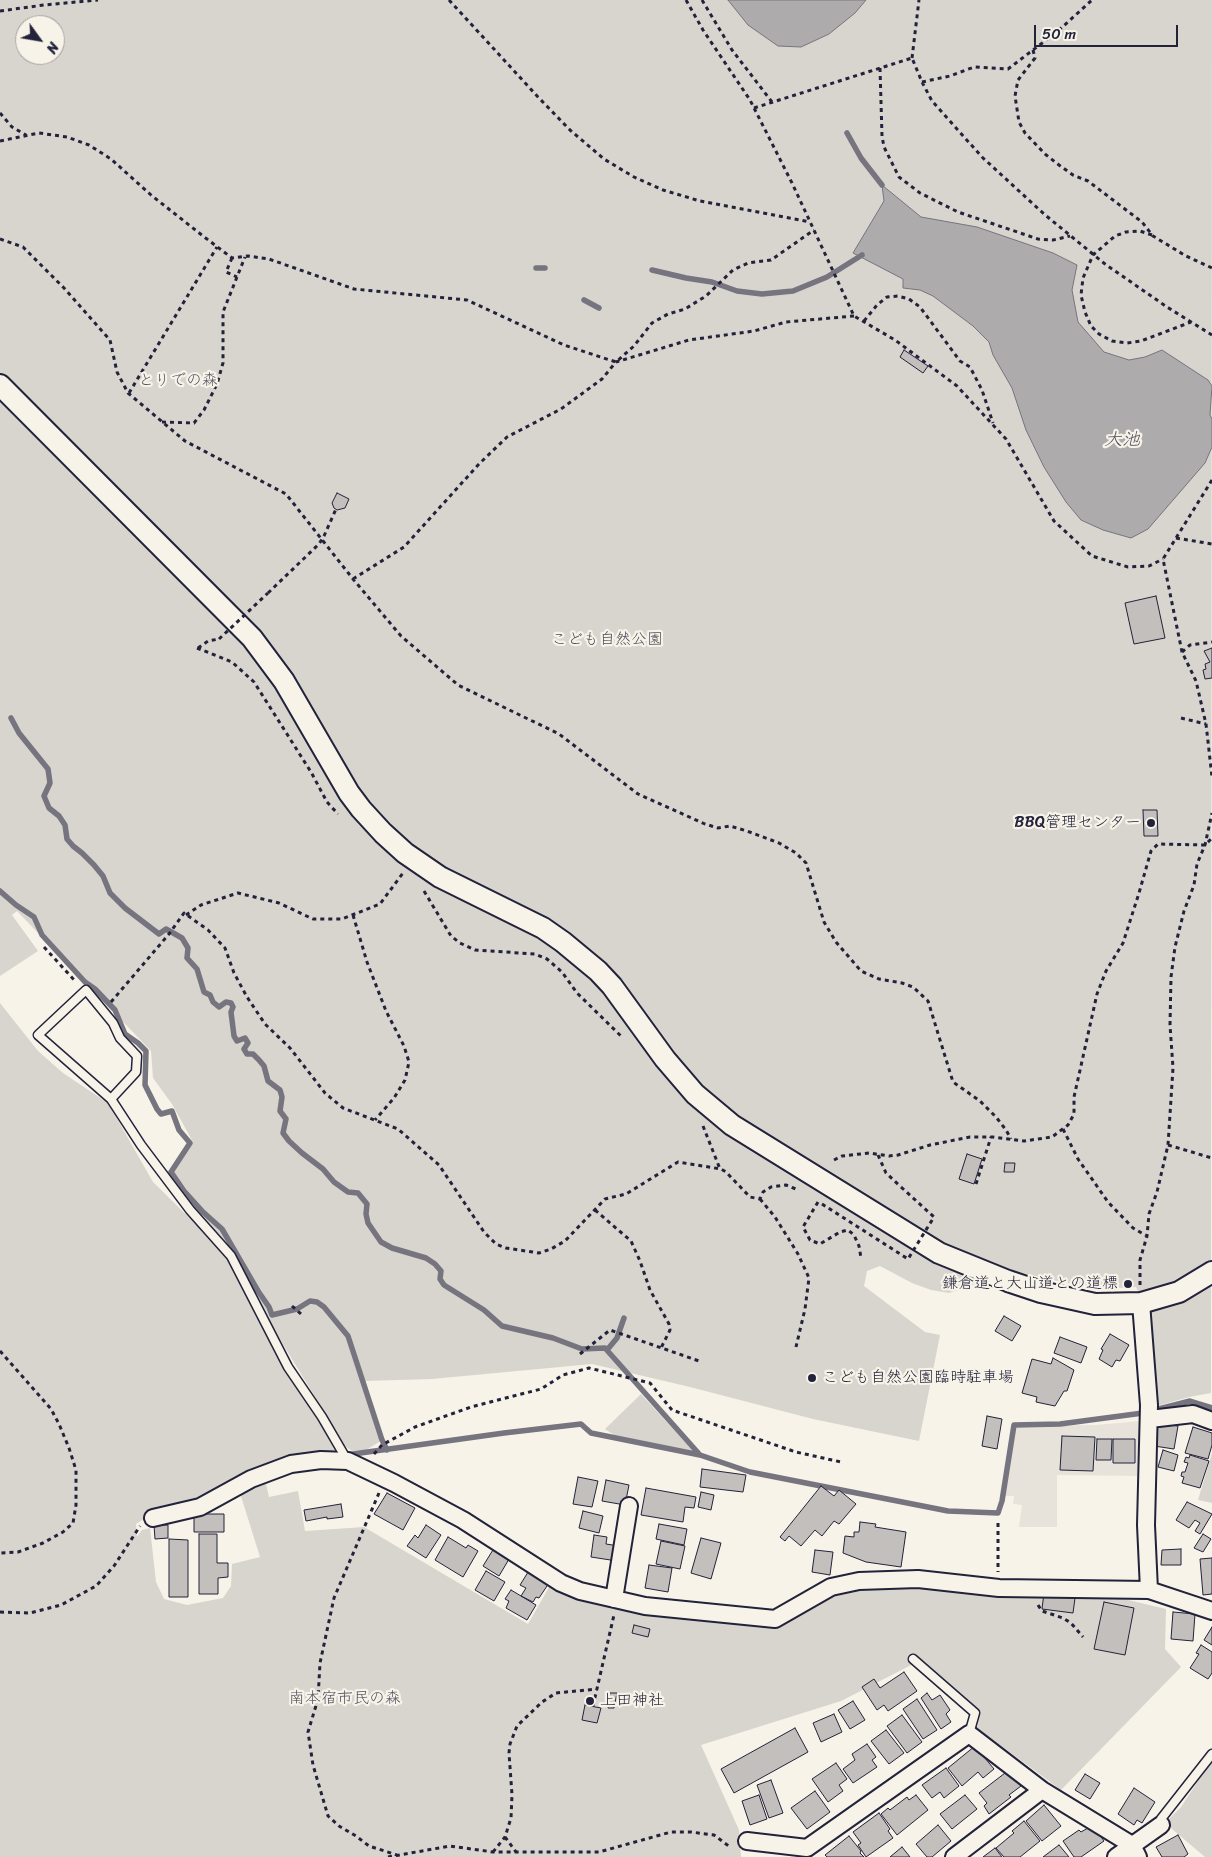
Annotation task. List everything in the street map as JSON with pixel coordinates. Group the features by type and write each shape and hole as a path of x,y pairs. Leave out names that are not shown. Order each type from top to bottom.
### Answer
{"street":[{"path":"0,385 252,638 284,680 349,793 383,833 405,853 440,877 543,928 569,947 612,986 665,1059 695,1094 732,1125 939,1253 1008,1281 1041,1292 1095,1304 1141,1303 1179,1292 1212,1272"},
{"path":"1141,1303 1149,1412 1146,1525 1149,1590"},
{"path":"1149,1412 1193,1414 1212,1421"},
{"path":"153,1518 200,1507 251,1479 292,1464 321,1460 348,1462 384,1478 463,1520 560,1583 580,1591 645,1606 775,1619 831,1587 859,1581 918,1579 999,1588 1149,1590 1212,1610"},
{"path":"614,1599 629,1506"},
{"path":"742,1845 808,1853 969,1734 1042,1790 1135,1851"},
{"path":"954,1857 1042,1790"},
{"path":"1116,1857 1135,1851 1161,1825"}],"lane":[{"path":"111,1099 136,1072 137,1056 120,1038 113,1023 86,990 38,1035 111,1099 152,1160 190,1210 231,1256 288,1367 322,1417 348,1462"},
{"path":"913,1659 975,1713 969,1734"},
{"path":"1161,1825 1161,1819 1212,1754"}],"path":[{"path":"0,11 98,0"},
{"path":"449,0 557,117 604,159 634,177 663,190 700,201 811,222"},
{"path":"686,0 703,30 754,108 811,222 854,316"},
{"path":"702,0 732,50 772,102"},
{"path":"919,0 912,58 932,101 982,157 1070,236 1093,255 1168,308 1212,335"},
{"path":"922,82 950,76 974,67 1008,69 1058,31 1092,0"},
{"path":"1033,50 1035,58 1018,80 1015,96 1019,122 1025,133 1045,154 1059,165 1073,175 1088,181 1142,222 1152,236"},
{"path":"754,108 912,58"},
{"path":"880,68 882,136 884,147 898,177 920,193 958,212 1038,239 1053,240 1070,236"},
{"path":"0,113 12,127 26,135"},
{"path":"0,141 39,133 67,137 89,145 112,159 151,195 232,258 269,259 354,289 467,300 564,345 616,362 689,340 754,331 786,322 854,316 895,340 958,386 1006,439 1054,521 1092,556 1128,567 1149,566 1163,559 1212,480"},
{"path":"353,580 404,547 479,464 507,437 561,410 602,379 652,324 668,314 685,309 706,296 733,270 748,263 771,260 814,230"},
{"path":"1191,322 1141,341 1126,343 1112,341 1099,334 1091,326 1081,295 1083,278 1093,255 1115,236 1126,232 1140,231 1152,236 1186,256 1212,268"},
{"path":"0,239 23,247 64,288 110,340 117,372 128,393 185,440 286,494 353,580 401,636 458,685 559,734 638,794 705,824 718,828 730,826 747,831 779,843 796,853 806,863 824,922 836,942 861,971 879,979 913,987 928,1001 953,1082 980,1101 1006,1130 1011,1140"},
{"path":"128,393 217,247"},
{"path":"161,422 194,423 204,410 217,384 223,363 223,312 245,257"},
{"path":"232,258 226,272 237,277"},
{"path":"864,321 877,305 887,297 898,296 909,299 920,306 960,361 970,367 982,390 994,426"},
{"path":"336,510 322,539 268,593 219,639 208,640 197,648 232,662 254,682 311,772 327,802 337,812"},
{"path":"1175,538 1212,544"},
{"path":"1163,559 1182,652 1196,682 1206,724 1212,777"},
{"path":"1182,652 1190,645 1212,642"},
{"path":"1181,718 1206,724"},
{"path":"1141,1303 1140,1260 1147,1236 1149,1214 1157,1192 1168,1145 1172,1086 1170,1025 1172,970 1175,947 1184,911 1194,885 1197,864 1205,845 1212,813"},
{"path":"834,1160 842,1156 869,1153 889,1156 898,1155 930,1145 970,1137 991,1137 1024,1141 1052,1137 1068,1125 1074,1114 1074,1097 1097,994 1106,971 1123,943 1151,850 1158,844 1205,845 1212,838"},
{"path":"108,1006 169,934 184,913 186,915 201,905 238,893 279,903 313,919 342,919 380,904 406,871"},
{"path":"418,886 425,892 452,936 460,943 475,950 535,954 547,959 562,972 577,993 600,1013 627,1043"},
{"path":"353,914 367,962 386,1011 404,1046 408,1062 405,1080 394,1098 375,1120"},
{"path":"186,915 208,930 225,948 234,973 265,1024 290,1048 325,1093 343,1108 398,1129 438,1166 484,1232 496,1244 506,1248 539,1253 566,1241 605,1199 626,1194 678,1162 720,1169 726,1172 750,1197 760,1199 798,1254 809,1278 805,1309 796,1347"},
{"path":"44,947 77,983 86,990"},
{"path":"701,1121 720,1169"},
{"path":"1062,1129 1078,1159 1108,1202 1133,1228 1147,1236"},
{"path":"976,1184 991,1137"},
{"path":"1168,1145 1212,1158"},
{"path":"861,1258 859,1246 854,1235 848,1230 840,1232 820,1244 810,1240 803,1227 818,1202 908,1259 934,1217 886,1174 878,1155"},
{"path":"760,1199 763,1192 771,1187 786,1185 798,1190"},
{"path":"595,1210 631,1240 650,1290 669,1324 670,1330 661,1348"},
{"path":"292,1306 301,1314"},
{"path":"580,1354 610,1330 698,1361"},
{"path":"0,1350 51,1409 59,1424 70,1448 76,1470 76,1505 72,1523 63,1532 43,1544 18,1552 0,1553"},
{"path":"364,1469 382,1445 415,1427 471,1407 541,1389 563,1375 589,1368 650,1383 672,1410 796,1452 841,1462"},
{"path":"384,1478 334,1598 320,1663 318,1700 308,1732 313,1765 328,1816 338,1826 369,1846 397,1856"},
{"path":"0,1612 30,1613 61,1605 96,1586 114,1566 140,1526 153,1518"},
{"path":"998,1523 999,1588"},
{"path":"1027,1588 1042,1611 1063,1618 1084,1636"},
{"path":"593,1706 614,1616"},
{"path":"493,1852 505,1837 512,1818 509,1753 510,1744 517,1726 542,1702 556,1693 597,1690"},
{"path":"388,1857 450,1846 493,1852 599,1852 671,1832 714,1835 732,1849 742,1845"},
{"path":"505,1837 516,1852"}],"shaded area":[{"path":"1140,1421 1140,1476 1057,1475 1057,1527 1019,1527 1022,1505 1013,1504 1014,1496 1004,1496 1015,1426 1096,1425"}],"green space":[{"name":"こども自然公園","path":"0,0 1212,0 1211,1393 1157,1406 1152,1325 1136,1287 1101,1289 996,1267 981,1282 949,1293 931,1290 912,1283 880,1266 867,1271 864,1286 925,1332 940,1335 919,1441 813,1419 592,1364 432,1379 365,1381 384,1439 366,1450 352,1451 345,1446 262,1310 234,1255 194,1212 168,1178 193,1142 172,1104 153,1078 151,1051 17,911 12,915 38,951 0,976"},
{"name":"南本宿市民の森","path":"0,1003 38,1051 63,1073 108,1103 153,1182 227,1255 280,1362 338,1451 291,1456 255,1470 196,1498 156,1509 136,1524 137,1537 142,1530 150,1528 156,1582 164,1599 187,1605 223,1598 231,1586 232,1564 260,1557 240,1493 265,1480 269,1497 298,1491 305,1531 364,1527 528,1624 552,1582 776,1625 836,1592 917,1582 1107,1595 1166,1609 1165,1649 1181,1667 1061,1790 977,1728 981,1712 921,1660 841,1701 701,1745 739,1830 741,1857 0,1857"},
{"path":"641,1394 695,1453 614,1435 605,1429"},
{"path":"1212,1453 1212,1503 1198,1500"},
{"path":"1212,1760 1212,1857 1205,1857 1165,1823 1181,1807"}],"water":[{"path":"728,0 866,0 855,13 829,34 801,47 778,46 748,25"},
{"name":"大池","path":"882,185 921,217 977,227 1053,253 1077,265 1072,290 1078,322 1104,352 1129,360 1145,357 1162,350 1208,380 1212,386 1210,415 1212,419 1212,447 1205,463 1148,529 1131,538 1103,530 1081,520 1066,502 1044,467 1026,430 1012,388 993,355 989,342 973,326 933,296 920,290 903,288 903,279 853,253 884,201"}],"building":[{"path":"904,350 928,366 923,373 900,357"},
{"path":"337,493 349,499 345,508 337,510 332,503"},
{"path":"1156,596 1165,638 1134,644 1125,603"},
{"path":"1212,648 1212,678 1205,679 1203,670 1206,669 1205,664 1210,662 1204,651"},
{"name":"BBQ管理センター","path":"1143,810 1157,810 1158,836 1144,836"},
{"path":"967,1154 982,1159 974,1184 959,1179"},
{"path":"1005,1163 1015,1163 1014,1172 1004,1172"},
{"path":"1004,1316 1021,1326 1012,1341 995,1331"},
{"path":"1110,1334 1129,1345 1120,1361 1116,1360 1112,1367 1099,1359 1103,1350 1101,1349"},
{"path":"1060,1337 1087,1347 1081,1363 1054,1353"},
{"path":"1053,1358 1074,1370 1067,1391 1064,1391 1055,1406 1036,1402 1037,1397 1022,1393 1032,1359 1051,1364"},
{"path":"987,1416 1002,1419 997,1449 982,1446"},
{"path":"1157,1423 1178,1426 1174,1449 1154,1446"},
{"path":"1193,1427 1212,1433 1212,1445 1208,1459 1185,1453"},
{"path":"1062,1436 1095,1437 1093,1471 1060,1470"},
{"path":"1097,1439 1112,1439 1111,1460 1096,1460"},
{"path":"1113,1439 1135,1439 1135,1463 1113,1463"},
{"path":"1163,1450 1178,1455 1174,1471 1158,1467"},
{"path":"1190,1455 1209,1461 1200,1488 1182,1483 1184,1477 1181,1476 1182,1472 1185,1472 1188,1463 1184,1462 1186,1457 1189,1458"},
{"path":"702,1469 746,1475 743,1492 700,1487"},
{"path":"578,1477 598,1481 592,1507 573,1504"},
{"path":"606,1480 629,1485 625,1505 602,1501"},
{"path":"821,1486 834,1496 839,1490 856,1504 839,1524 834,1521 822,1536 815,1530 801,1546 789,1536 785,1541 780,1537"},
{"path":"646,1488 696,1497 694,1508 685,1507 683,1522 641,1515"},
{"path":"701,1492 714,1495 711,1510 698,1507"},
{"path":"387,1493 415,1508 403,1530 374,1514"},
{"path":"1187,1502 1212,1514 1200,1534 1195,1531 1200,1523 1195,1520 1189,1528 1176,1520"},
{"path":"341,1504 343,1517 327,1519 327,1517 306,1521 304,1510"},
{"path":"583,1511 603,1516 599,1533 579,1528"},
{"path":"194,1514 224,1514 224,1532 194,1532"},
{"path":"860,1522 876,1524 875,1527 906,1532 901,1567 866,1562 843,1553 845,1536 854,1537 854,1532 859,1532"},
{"path":"659,1524 687,1529 684,1545 656,1539"},
{"path":"154,1525 168,1525 168,1538 155,1539"},
{"path":"426,1525 441,1535 426,1558 407,1546 415,1535 418,1538"},
{"path":"199,1534 217,1534 217,1563 228,1563 228,1577 218,1578 218,1594 199,1594"},
{"path":"1203,1534 1211,1539 1203,1552 1194,1548"},
{"path":"594,1535 607,1537 606,1544 619,1546 617,1561 591,1557"},
{"path":"448,1537 466,1548 468,1545 478,1551 463,1577 435,1560"},
{"path":"701,1538 721,1543 711,1579 691,1573"},
{"path":"169,1539 188,1540 188,1597 169,1597"},
{"path":"661,1541 685,1546 680,1569 656,1564"},
{"path":"496,1545 512,1554 499,1576 483,1566"},
{"path":"1181,1549 1181,1565 1161,1565 1162,1550"},
{"path":"815,1550 833,1552 830,1575 812,1572"},
{"path":"1212,1558 1212,1594 1203,1595 1200,1559"},
{"path":"649,1565 672,1568 668,1592 645,1588"},
{"path":"530,1569 549,1583 539,1598 536,1597 533,1602 521,1596 526,1588 520,1585"},
{"path":"486,1571 505,1582 494,1601 475,1590"},
{"path":"511,1590 536,1605 527,1620 506,1608 509,1601 505,1599"},
{"path":"1044,1593 1075,1598 1073,1613 1042,1609"},
{"path":"1104,1602 1134,1608 1125,1655 1094,1649"},
{"path":"1173,1612 1195,1614 1193,1641 1171,1639"},
{"path":"634,1625 650,1629 648,1637 632,1633"},
{"path":"1212,1627 1212,1645 1204,1640"},
{"path":"1201,1645 1212,1652 1212,1673 1208,1679 1190,1668 1199,1654 1196,1653"},
{"path":"904,1672 917,1691 888,1711 884,1705 877,1710 862,1687 874,1679 880,1688"},
{"path":"610,1693 617,1693 614,1708 608,1708"},
{"path":"927,1693 932,1700 940,1695 950,1710 946,1714 951,1722 941,1729 921,1698"},
{"path":"917,1699 937,1730 923,1739 903,1709"},
{"path":"853,1701 865,1720 850,1729 838,1710"},
{"path":"585,1705 601,1708 597,1723 582,1720"},
{"path":"834,1714 842,1732 821,1742 813,1723"},
{"path":"902,1715 922,1742 907,1753 887,1726"},
{"path":"795,1728 808,1752 734,1793 721,1769"},
{"path":"886,1730 904,1753 889,1764 871,1741"},
{"path":"867,1744 876,1757 872,1760 877,1767 853,1783 843,1769 855,1760 852,1754"},
{"path":"975,1746 994,1769 983,1778 978,1772 962,1786 948,1768"},
{"path":"836,1763 847,1779 839,1785 843,1791 828,1802 812,1779"},
{"path":"946,1768 959,1786 944,1798 940,1792 932,1798 922,1785"},
{"path":"1009,1770 1021,1786 1009,1795 1011,1797 989,1814 984,1806 987,1803 979,1793"},
{"path":"1085,1774 1100,1783 1090,1799 1075,1790"},
{"path":"771,1780 783,1813 769,1818 757,1785"},
{"path":"1134,1788 1155,1802 1142,1823 1137,1820 1134,1825 1118,1814"},
{"path":"815,1791 830,1812 807,1829 791,1808"},
{"path":"759,1795 767,1819 750,1825 742,1801"},
{"path":"916,1795 928,1810 897,1835 881,1814 888,1808 890,1810 907,1797 909,1800"},
{"path":"965,1795 977,1809 952,1829 940,1814"},
{"path":"1044,1805 1061,1826 1042,1841 1026,1821"},
{"path":"879,1813 890,1829 888,1831 893,1838 866,1857 858,1845 861,1843 853,1832"},
{"path":"1024,1821 1040,1841 1020,1857 1004,1857 996,1848 1014,1833 1012,1831"},
{"path":"938,1825 951,1841 932,1857 927,1857 916,1844"},
{"path":"1093,1825 1104,1841 1081,1857 1074,1857 1063,1841 1079,1830 1081,1832"},
{"path":"1178,1835 1188,1854 1184,1857 1162,1857 1156,1847"},
{"path":"849,1836 864,1857 827,1857 825,1855"},
{"path":"1059,1845 1069,1857 1043,1857"},
{"path":"902,1847 910,1857 890,1857"},
{"path":"995,1848 1002,1857 983,1857"}],"waterway":[{"path":"847,133 861,158 882,185"},
{"path":"652,270 712,282 737,291 762,294 793,291 827,277 862,255"},
{"path":"536,268 545,268"},
{"path":"584,300 599,308"},
{"path":"11,718 19,733 48,769 50,783 44,796 49,808 59,816 65,825 67,839 94,865 103,876 110,893 125,908 159,934 166,929 182,938 188,948 187,958 197,969 204,992 210,995 213,1002 219,1007 226,1002 231,1003 233,1007 231,1012 234,1036 237,1041 245,1038 248,1043 244,1049 247,1054 253,1054 259,1060 264,1066 268,1081 280,1090 282,1097 280,1111 286,1119 283,1133 302,1153 323,1169 334,1182 348,1192 358,1193 367,1204 366,1214 368,1223 381,1242 392,1248 426,1258 435,1264 441,1271 440,1279 444,1285 484,1310 502,1326 553,1338 582,1349 605,1348 700,1455"},
{"path":"0,891 34,917 42,935 85,982 95,989 115,1010 125,1034 146,1051 145,1085 161,1114 172,1111 179,1130 190,1143 171,1172 184,1191 222,1229 272,1315 297,1309 310,1301 317,1302 324,1307 348,1336 387,1450"},
{"path":"607,1350 617,1338 624,1318"},
{"path":"346,1455 581,1424 591,1433 700,1455 750,1472 948,1511 998,1513 1002,1501 1014,1425 1060,1424 1143,1413 1190,1401 1212,1408"}],"place":[{"name":"BBQ管理センター","path":"1151,823"},
{"name":"鎌倉道と大山道との道標","path":"1128,1284"},
{"name":"こども自然公園臨時駐車場","path":"812,1378"},
{"name":"上田神社","path":"590,1701"}],"park label":[{"name":"とりでの森","path":"178,381"}]}
